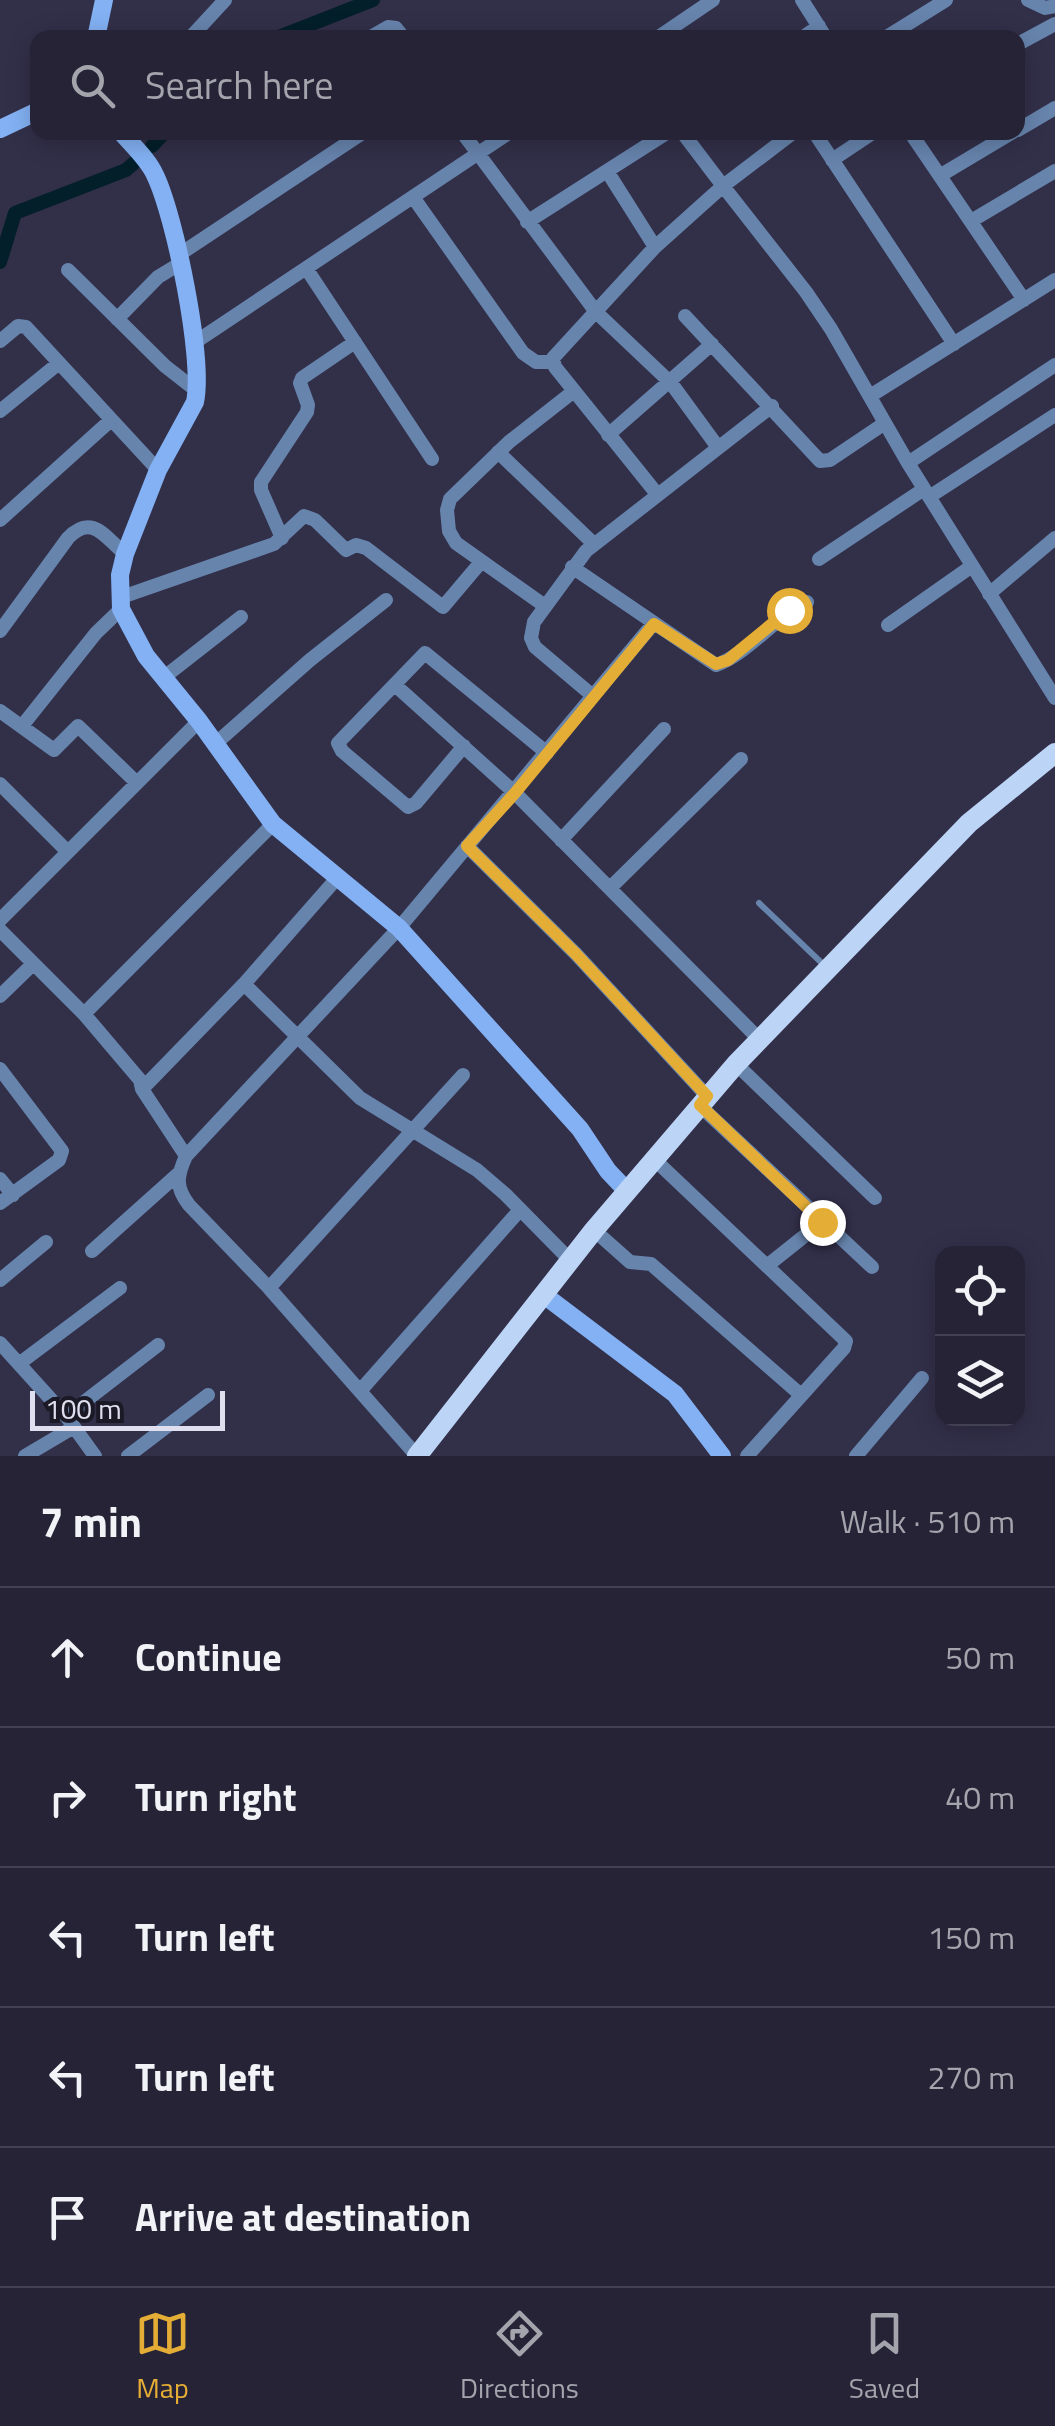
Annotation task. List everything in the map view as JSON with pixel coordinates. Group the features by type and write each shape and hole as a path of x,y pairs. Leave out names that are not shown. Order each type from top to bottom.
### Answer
{"main road":[{"path":"417,1456 626,1190 736,1064 968,823 1055,752"}],"street":[{"path":"98,30 104,0"},
{"path":"197,30 225,0"},
{"path":"669,30 713,0"},
{"path":"899,30 946,0"},
{"path":"1025,38 1054,15 1028,0"},
{"path":"808,2 821,30"},
{"path":"1025,126 1055,108"},
{"path":"0,129 30,115"},
{"path":"129,140 155,173 180,259 194,343 197,391 195,402 158,470 125,554 120,604 146,656 273,824 399,928 580,1129 626,1190"},
{"path":"117,318 180,259 352,140"},
{"path":"467,140 596,312 671,383 717,446"},
{"path":"194,343 498,140"},
{"path":"527,222 655,140"},
{"path":"688,140 806,292 1055,698"},
{"path":"553,362 556,354 655,247 723,186 783,140"},
{"path":"819,140 954,344"},
{"path":"832,160 862,140"},
{"path":"916,140 1024,300"},
{"path":"940,175 1000,140"},
{"path":"607,171 655,247"},
{"path":"971,222 1053,176"},
{"path":"414,197 524,352 536,362 553,362"},
{"path":"306,268 432,459"},
{"path":"68,270 176,377 197,391"},
{"path":"870,396 1055,280"},
{"path":"685,316 814,456 825,462 885,423"},
{"path":"0,342 18,326 26,327 158,470"},
{"path":"282,538 261,490 262,482 307,412 302,378 355,342"},
{"path":"608,435 712,344"},
{"path":"0,411 59,362"},
{"path":"553,362 657,494"},
{"path":"908,463 1055,365"},
{"path":"545,606 451,538 447,510 459,488 574,392"},
{"path":"593,696 535,646 530,638 534,622 572,567 594,544 772,406"},
{"path":"818,559 1055,415"},
{"path":"0,520 111,420"},
{"path":"498,452 594,544"},
{"path":"22,726 120,604 274,544 300,518 309,516 346,550 356,544 366,548 444,607 481,562"},
{"path":"0,630 68,538 82,526 90,525 125,554"},
{"path":"990,594 1055,538"},
{"path":"888,625 972,566"},
{"path":"572,567 716,664 728,660 781,616 807,602"},
{"path":"215,744 310,660 386,600"},
{"path":"163,678 241,618"},
{"path":"417,1456 269,1288 189,1206 178,1191 178,1174 186,1156 399,928 654,624"},
{"path":"464,746 416,804 408,807 338,743 422,654 428,654 548,753"},
{"path":"395,685 515,793 760,1040"},
{"path":"0,710 54,750 78,726 137,783"},
{"path":"0,920 198,721"},
{"path":"561,840 664,729"},
{"path":"610,888 741,759"},
{"path":"0,784 68,852"},
{"path":"84,1014 273,824"},
{"path":"467,846 576,954 703,1101 822,1222 872,1266"},
{"path":"142,1089 244,984 338,878"},
{"path":"0,930 84,1014 140,1080 186,1156"},
{"path":"0,996 34,964"},
{"path":"244,984 360,1098 477,1170 570,1260"},
{"path":"736,1064 876,1198"},
{"path":"0,1069 62,1151 58,1160 7,1199 0,1179"},
{"path":"269,1288 463,1075"},
{"path":"655,1160 846,1341 844,1348 747,1456"},
{"path":"92,1251 178,1174"},
{"path":"360,1391 520,1211"},
{"path":"768,1265 822,1222"},
{"path":"594,1230 630,1262 651,1264 801,1395"},
{"path":"0,1280 46,1242"},
{"path":"20,1363 120,1288"},
{"path":"544,1294 675,1394 722,1456"},
{"path":"0,1343 70,1422 94,1456"},
{"path":"25,1456 158,1346"},
{"path":"856,1456 922,1378"},
{"path":"128,1456 208,1395"}],"lane":[{"path":"759,903 828,969"}],"waterway":[{"path":"296,30 373,0"},
{"path":"152,146 158,140"},
{"path":"0,262 15,213 126,170 134,163"}],"route":[{"path":"789,610 728,660 716,664 654,624 467,846 576,954 707,1096 700,1105 822,1222"}]}
